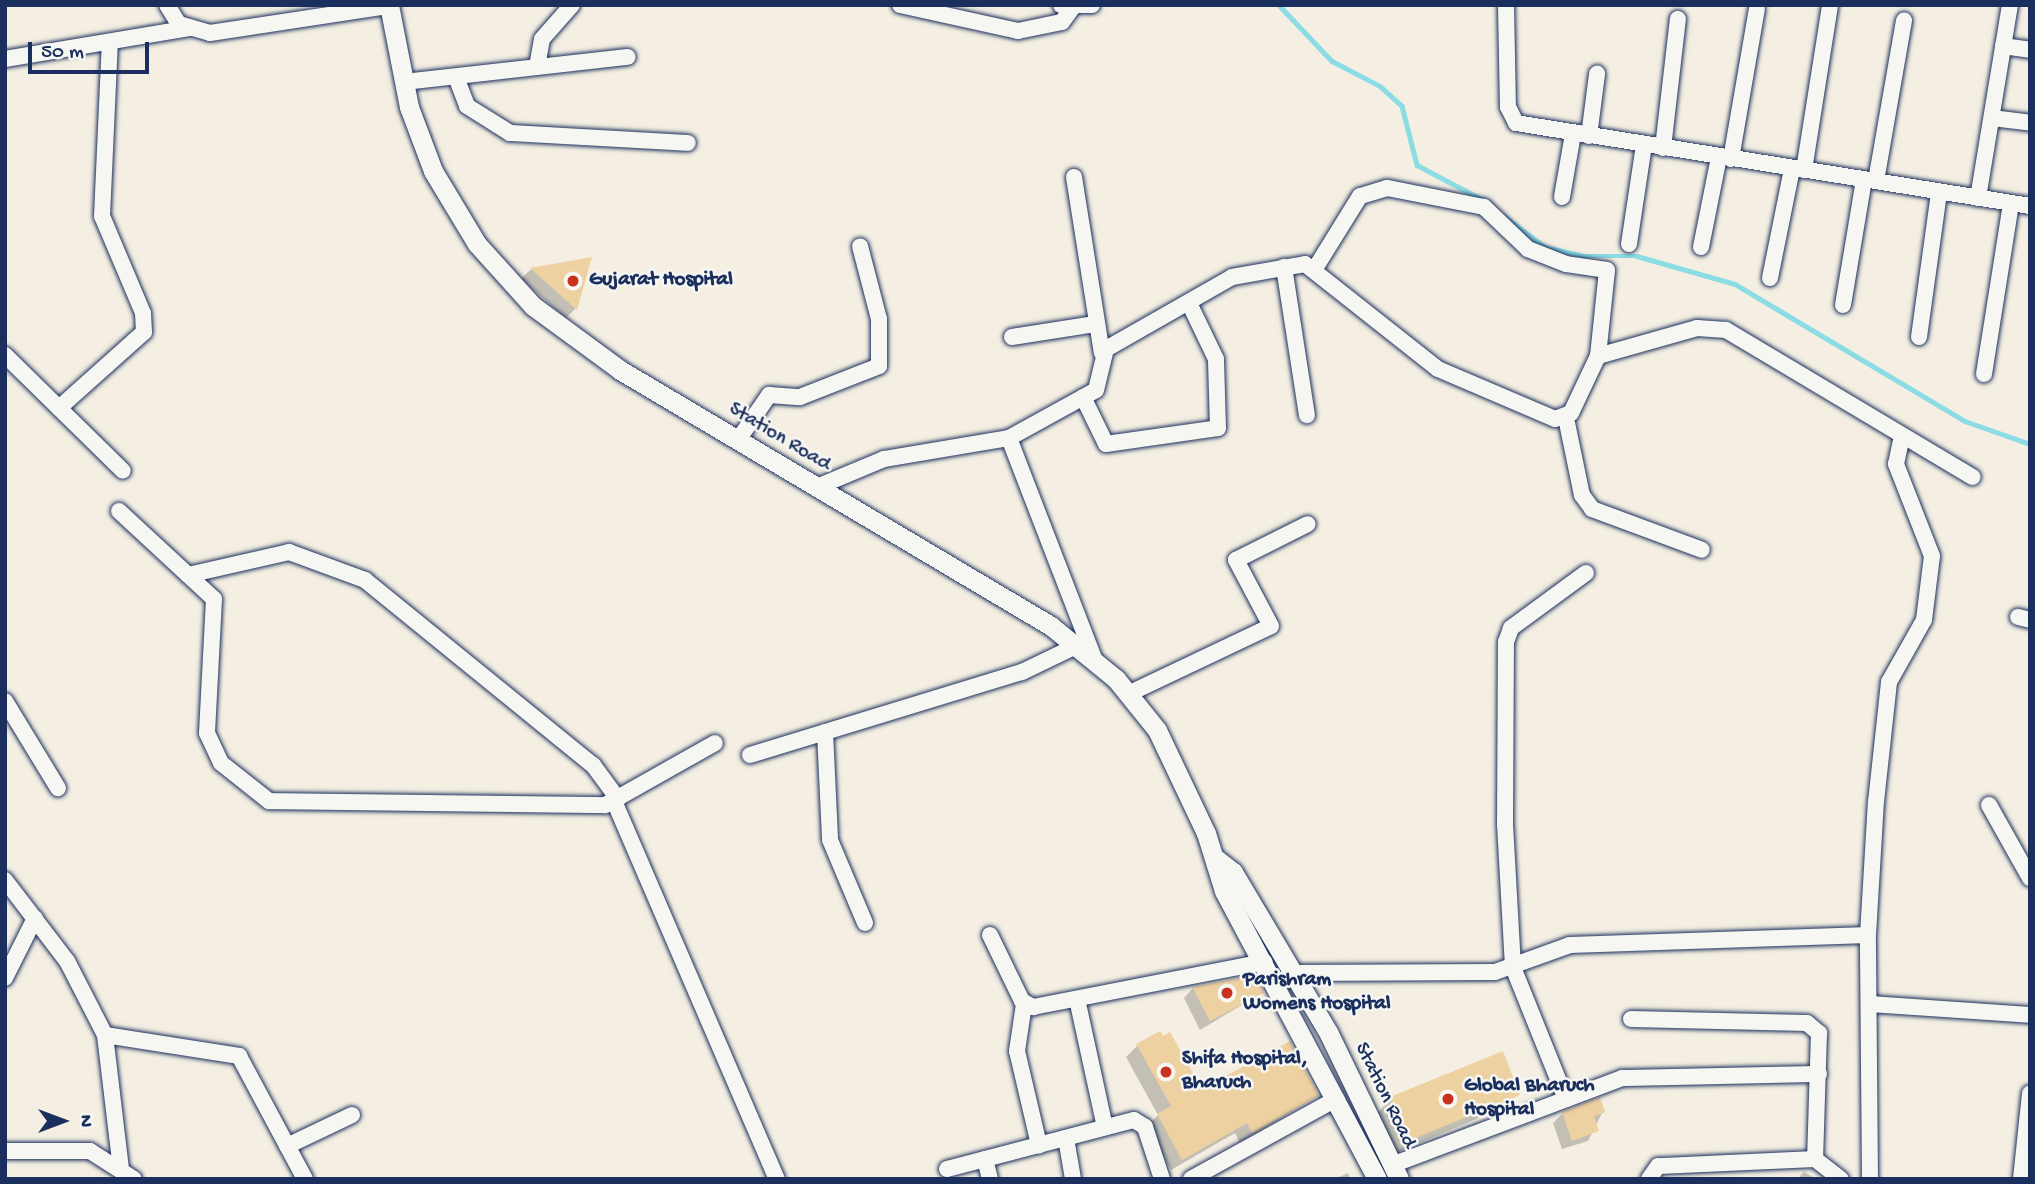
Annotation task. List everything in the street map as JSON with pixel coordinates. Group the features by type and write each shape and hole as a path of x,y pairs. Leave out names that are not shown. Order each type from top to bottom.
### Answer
{"main road":[{"name":"Station Road","path":"389,6 404,82 433,171 477,244 533,306 621,370 1076,646 1128,694 1157,730 1215,858 1221,885 1265,962 1377,1179"},
{"name":"Station Road","path":"1215,858 1233,872 1293,973 1396,1172"}],"street":[{"path":"167,5 179,24 210,33 389,6"},
{"path":"537,67 542,39 572,5"},
{"path":"900,5 1018,30 1062,22 1067,7 1092,5"},
{"path":"1506,5 1511,117 1526,127 2030,206"},
{"path":"1770,278 1798,169 1830,5"},
{"path":"1978,198 2010,5"},
{"path":"1701,247 1725,158 1757,9"},
{"path":"1663,148 1678,19"},
{"path":"1843,305 1904,20"},
{"path":"5,59 192,28"},
{"path":"59,408 134,346 143,313 102,216 110,42"},
{"path":"2003,46 2030,50"},
{"path":"404,82 628,57"},
{"path":"1562,197 1597,74"},
{"path":"456,76 470,109 510,133 688,143"},
{"path":"1992,118 2030,122"},
{"path":"1629,244 1644,145"},
{"path":"817,487 884,459 1009,438 1083,397 1099,384 1102,353 1095,324 1074,177"},
{"path":"1316,267 1360,196 1387,188 1484,207 1528,248 1566,264 1607,270 1598,356 1566,418 1582,495 1592,509 1702,550"},
{"path":"1919,337 1939,192"},
{"path":"1984,374 2011,203"},
{"path":"738,440 769,396 800,397 879,366 879,319 860,246"},
{"path":"1102,353 1232,277 1284,267 1316,267 1438,369 1555,419 1566,418"},
{"path":"1284,267 1307,415"},
{"path":"1083,397 1106,444 1218,428 1216,359 1189,303"},
{"path":"1012,337 1095,324"},
{"path":"1598,356 1697,328 1726,330 1973,477"},
{"path":"5,355 123,471"},
{"path":"1870,1179 1868,935 1888,687 1924,620 1932,566 1896,464 1902,436"},
{"path":"1009,438 1095,662"},
{"path":"119,511 215,602 206,720 212,747 263,799 621,797 715,743"},
{"path":"1128,694 1271,626 1236,560 1308,523"},
{"path":"188,575 289,552 365,580 593,765 621,797 777,1179"},
{"path":"1566,1099 1514,967 1505,825 1506,642 1511,628 1586,573"},
{"path":"750,755 1022,672 1076,646"},
{"path":"5,701 58,788"},
{"path":"825,732 830,840 866,923"},
{"path":"1989,805 2030,878"},
{"path":"5,880 67,961 106,1035 127,1174"},
{"path":"5,978 35,918"},
{"path":"990,935 1024,1004 1017,1051 1039,1145"},
{"path":"1276,985 1293,973 1495,972 1570,945 1868,935"},
{"path":"1024,1004 1077,999 1265,962"},
{"path":"1077,999 1105,1127"},
{"path":"1870,1004 2030,1015"},
{"path":"1631,1019 1814,1025 1819,1074 1815,1159"},
{"path":"106,1035 239,1056 305,1179"},
{"path":"1396,1172 1566,1099 1628,1077 1819,1074"},
{"path":"2021,1179 2030,1093"},
{"path":"1191,1179 1336,1099"},
{"path":"288,1146 352,1115"},
{"path":"947,1169 1105,1127 1142,1122 1162,1179"},
{"path":"1066,1138 1073,1179"},
{"path":"5,1151 90,1151 127,1174"},
{"path":"985,1159 990,1179"},
{"path":"1648,1179 1658,1166 1815,1159 1841,1179"},
{"path":"1791,1162 1791,1179"}],"building":[{"path":"592,257 577,310 530,268"},
{"path":"1255,975 1264,993 1210,1021 1192,987"},
{"path":"1160,1031 1163,1036 1170,1032 1202,1089 1290,1041 1319,1096 1252,1133 1247,1123 1182,1160 1157,1114 1171,1106 1136,1044"},
{"path":"1503,1051 1520,1095 1408,1141 1390,1097"},
{"path":"1600,1097 1605,1112 1594,1116 1599,1131 1572,1141 1562,1112"}],"waterway":[{"path":"1279,5 1332,61 1380,86 1402,106 1417,165 1483,200"},
{"path":"1504,216 1545,247 1585,256 1637,256 1735,284 1965,421 2030,444"}],"place":[{"name":"Gujarat Hospital","path":"573,281"},
{"name":"Parishram Womens Hospital","path":"1227,993"},
{"name":"Shifa Hospital, Bharuch","path":"1166,1072"},
{"name":"Global Bharuch Hospital","path":"1448,1099"}]}
